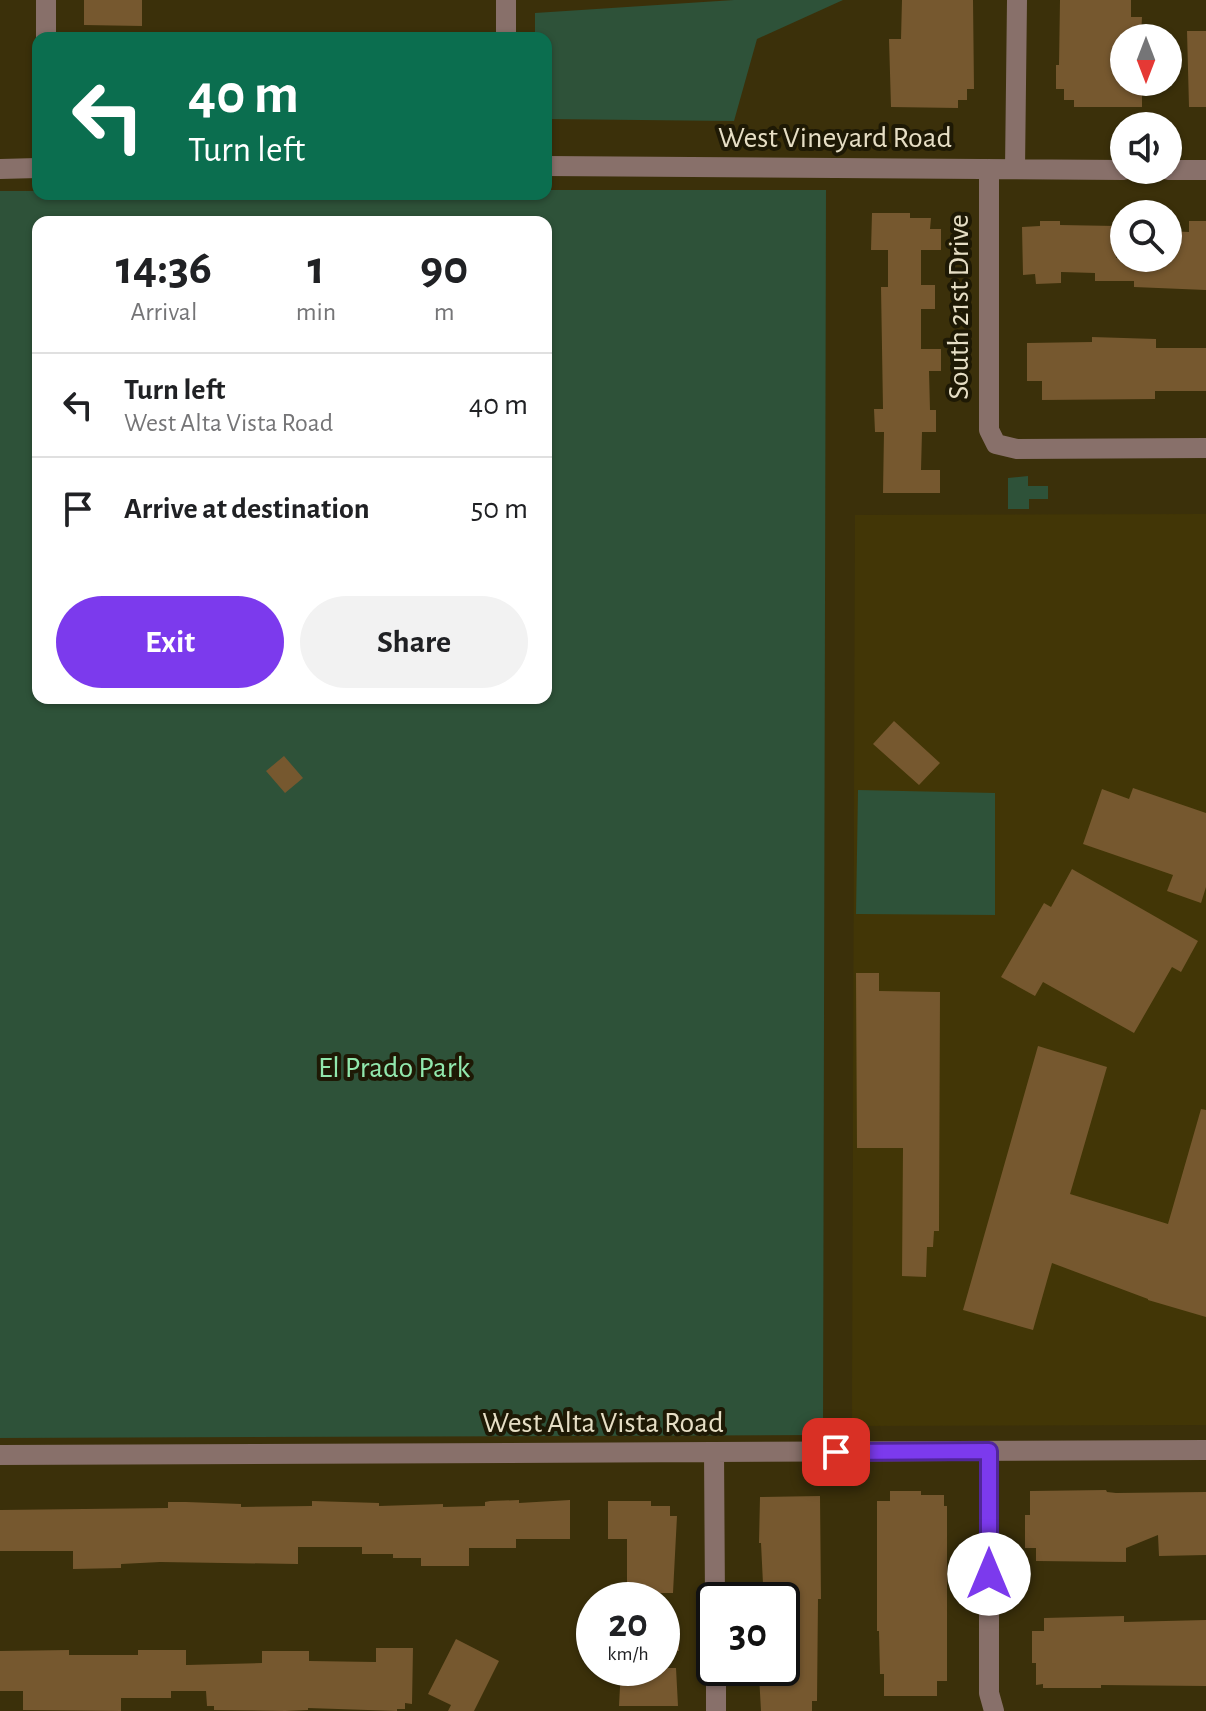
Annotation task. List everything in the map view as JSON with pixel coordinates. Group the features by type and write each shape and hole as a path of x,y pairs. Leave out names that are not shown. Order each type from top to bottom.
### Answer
{"street":[{"path":"46,0 46,32"},
{"path":"506,0 506,32"},
{"path":"1015,169 1017,0"},
{"name":"West Vineyard Road","path":"552,166 1110,170"},
{"path":"0,169 32,168"},
{"name":"South 21st Drive","path":"989,169 989,430 996,444 1017,449 1206,448"},
{"path":"1182,170 1206,170"},
{"name":"West Alta Vista Road","path":"0,1455 1206,1450"},
{"path":"989,1451 989,1693 994,1711"},
{"path":"714,1452 715,1582"},
{"path":"716,1686 716,1711"}],"shaded area":[{"path":"1206,514 1206,1425 852,1426 855,515"}],"green space":[{"path":"734,0 843,0 757,39 734,121 552,119 552,32 535,32 535,13"},
{"name":"El Prado Park","path":"552,190 826,190 823,1435 0,1438 0,191 32,191 32,200 552,200"},
{"path":"1028,476 1028,486 1048,486 1048,499 1029,499 1029,509 1008,509 1008,478"},
{"path":"858,790 995,793 995,915 856,914"}],"building":[{"path":"84,0 142,0 142,26 84,25"},
{"path":"902,0 973,0 974,89 967,89 967,100 958,100 958,108 891,107 889,39 901,39"},
{"path":"1060,0 1131,0 1131,17 1142,17 1142,24 1110,24 1110,96 1142,96 1142,107 1074,107 1074,100 1064,100 1064,89 1056,89 1056,65 1059,65"},
{"path":"1187,31 1206,31 1206,107 1189,107"},
{"path":"872,213 910,213 910,218 931,218 930,229 941,229 941,250 921,250 921,285 935,285 935,309 921,309 921,349 941,349 941,371 929,371 930,410 936,410 936,432 922,432 921,470 940,470 940,493 883,493 884,432 875,432 874,409 883,409 881,287 888,287 888,250 871,250"},
{"path":"1040,221 1060,221 1060,225 1110,226 1110,272 1182,272 1182,232 1189,232 1189,221 1206,221 1206,290 1134,287 1134,281 1095,281 1095,273 1061,272 1061,283 1036,284 1035,274 1023,275 1022,227 1040,226"},
{"path":"1092,337 1156,339 1156,348 1206,348 1206,391 1155,391 1155,399 1042,400 1042,381 1027,381 1027,343 1092,342"},
{"path":"894,721 940,763 919,785 873,744"},
{"path":"284,756 303,778 285,793 266,771"},
{"path":"1133,788 1206,813 1206,887 1201,903 1167,891 1173,875 1083,844 1102,789 1129,799"},
{"path":"1072,869 1198,941 1181,972 1172,967 1134,1033 1043,982 1035,996 1001,977 1044,903 1051,907"},
{"path":"856,973 879,973 879,991 940,992 939,1231 934,1231 933,1247 927,1247 926,1277 902,1276 903,1148 857,1148"},
{"path":"1038,1046 1107,1067 1070,1194 1168,1224 1201,1109 1206,1110 1206,1317 1148,1300 1052,1263 1033,1330 963,1310"},
{"path":"1106,1490 1116,1493 1206,1492 1206,1555 1159,1556 1158,1535 1126,1548 1126,1562 1036,1561 1036,1548 1025,1548 1025,1515 1030,1515 1030,1491"},
{"path":"890,1491 944,1495 944,1506 947,1506 947,1681 937,1681 937,1696 884,1696 877,1631 877,1501 890,1501"},
{"path":"820,1496 821,1599 818,1599 817,1701 812,1701 812,1711 761,1711 760,1686 800,1686 800,1582 763,1582 759,1543 760,1497"},
{"path":"519,1500 519,1503 570,1500 570,1539 516,1539 516,1548 469,1548 469,1566 421,1566 421,1558 362,1554 362,1547 298,1547 298,1564 160,1562 121,1564 121,1568 73,1569 73,1551 0,1551 0,1510 168,1508 168,1502 241,1504 241,1507 312,1506 312,1501 379,1503 379,1506 443,1504 443,1507 485,1506 485,1502 490,1501"},
{"path":"608,1501 651,1501 651,1506 670,1506 670,1516 677,1516 674,1582 627,1582 627,1539 608,1539"},
{"path":"1124,1616 1124,1622 1206,1620 1206,1686 1043,1688 1043,1684 1036,1685 1032,1631 1044,1631 1044,1618"},
{"path":"456,1639 499,1661 474,1711 448,1711 451,1705 428,1694"},
{"path":"376,1648 413,1648 412,1704 405,1703 405,1709 214,1710 214,1706 207,1706 206,1691 171,1691 171,1698 121,1698 121,1711 23,1710 23,1691 0,1691 0,1651 69,1650 69,1655 138,1655 138,1650 186,1650 186,1665 262,1663 262,1651 309,1651 309,1661 376,1662"},
{"path":"620,1686 677,1686 678,1706 619,1706"}],"route":[{"path":"836,1452 989,1451 989,1574"}]}
